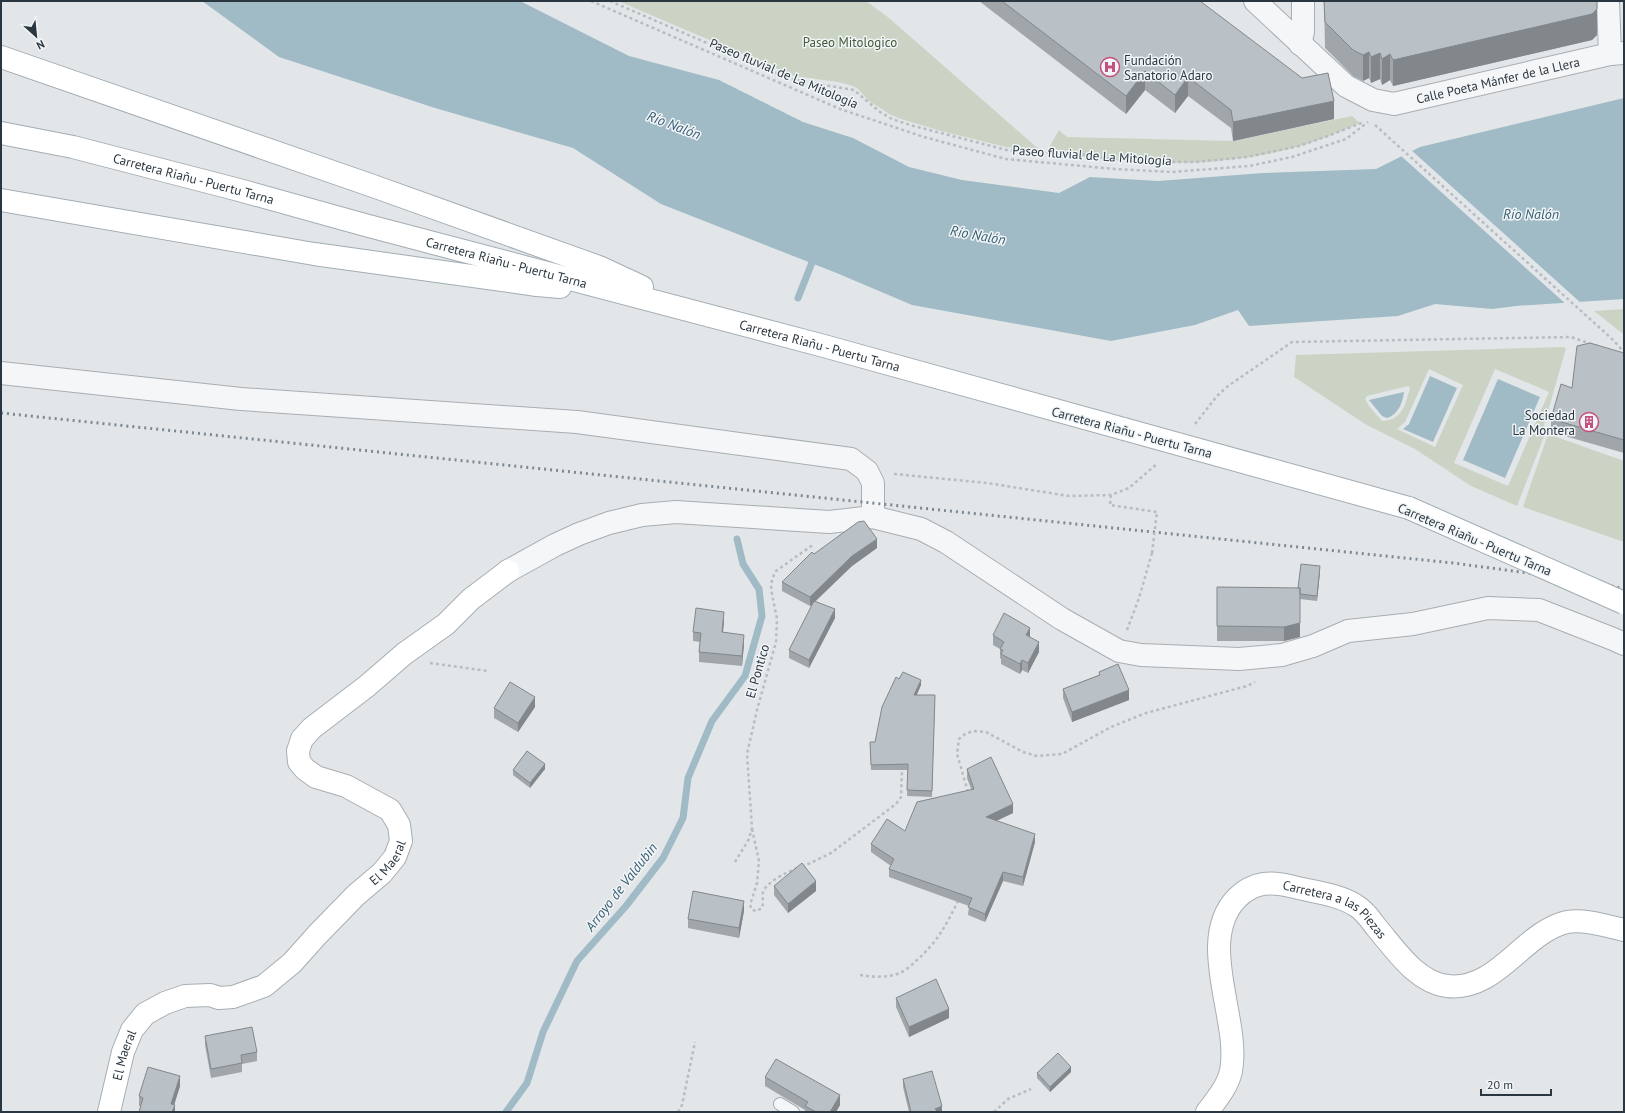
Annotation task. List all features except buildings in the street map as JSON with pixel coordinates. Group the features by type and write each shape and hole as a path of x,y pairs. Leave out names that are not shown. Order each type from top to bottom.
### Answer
{"main road":[{"path":"1,58 373,186 598,267 699,313"},
{"name":"Carretera Riañu - Puertu Tarna","path":"1,133 73,147 832,348 1409,508 1624,603"},
{"path":"1,200 314,254 537,285 617,291"},
{"name":"El Maeral","path":"109,1112 124,1052 132,1030 144,1014 165,1003 185,996 210,995 219,998 233,997 264,986 292,963 317,935 356,896 382,873 396,857 401,841 399,825 390,810 346,786 316,777 305,769 299,762 298,751 302,739 312,728 367,686 398,659 446,624 471,599 508,571"},
{"name":"Carretera a las Piezas","path":"1207,1112 1222,1093 1231,1072 1232,1045 1219,962 1221,929 1229,906 1241,894 1255,885 1276,883 1342,899 1356,905 1366,914 1402,958 1415,970 1426,979 1446,986 1460,986 1475,982 1490,974 1536,937 1554,926 1569,922 1586,922 1624,930"}],"street":[{"name":"Calle Poeta Mánfer de la Llera","path":"1254,1 1372,110 1617,54"},
{"path":"1300,44 1303,32 1303,1"},
{"path":"1608,1 1617,54"},
{"path":"1,373 241,399 577,422 851,459 867,471 873,483 873,517"},
{"path":"508,571 555,545 579,534 609,523 642,515 676,512 829,522 873,517 921,529 946,542 1062,619 1119,651 1141,655 1239,658 1282,656 1313,646 1348,631 1413,624 1488,608 1539,610 1619,642"}],"lane":[{"path":"780,1104 793,1112"}],"path":[{"name":"Paseo fluvial de La Mitología","path":"591,1 840,109 924,138 1006,159 1115,169 1172,172 1249,166 1292,157 1346,139 1372,110"},
{"path":"610,1 790,79 854,90 880,112 892,119 917,127 1007,150 1136,162 1196,162 1247,157 1299,146 1328,136 1360,122"},
{"path":"1379,129 1611,338 1624,353"},
{"path":"1192,427 1217,396 1228,386 1292,342 1571,337 1601,347"},
{"path":"1616,352 1624,353"},
{"path":"867,471 987,483 1069,496 1111,495 1129,488 1160,461"},
{"path":"1111,495 1110,505 1157,512 1152,553 1139,598 1119,651"},
{"name":"El Pontico","path":"735,862 749,839 752,828 747,754 755,716 776,642 777,619 770,589 772,579 776,571 819,540"},
{"path":"398,659 488,671"},
{"path":"969,798 957,754 959,739 965,734 973,731 986,732 1009,746 1037,756 1062,754 1072,750 1111,727 1146,713 1247,686 1259,680"},
{"path":"752,828 759,861 757,883 750,906 752,910 757,911 762,908 765,888 778,878 831,853 896,804 901,797 902,766"},
{"path":"860,975 887,976 900,973 909,967 931,946 942,932 962,892"},
{"path":"678,1112 682,1105 695,1042"},
{"path":"994,1112 1008,1099 1031,1090"}],"green space":[{"name":"Paseo Mitologico","path":"618,1 866,1 889,18 1041,151 1006,147 941,131 901,119 891,115 869,101 857,88 850,85 794,76"},
{"path":"1352,116 1360,123 1300,146 1260,155 1219,161 1157,163 1046,153 1059,130 1067,137 1233,141"},
{"path":"1624,309 1624,332 1622,333 1594,311"},
{"path":"1566,348 1542,432 1545,434 1517,506 1471,486 1415,449 1365,424 1294,377 1296,355","holes":["1429,369 1463,385 1435,447 1397,429 1405,422","1495,369 1549,392 1508,486 1454,463","1408,386 1410,388 1402,410 1399,415 1389,420 1382,421 1365,399 1367,396"]},
{"path":"1548,434 1624,461 1624,542 1523,507"}],"water":[{"name":"Río Nalón","path":"202,1 520,1 629,56 719,80 803,122 853,138 909,167 962,180 1059,193 1090,177 1158,181 1263,173 1376,169 1420,147 1624,98 1624,299 1492,309 1435,304 1398,316 1249,326 1238,310 1195,325 1111,341 912,305 839,274 661,204 573,148 435,108 279,57"},
{"path":"1430,376 1457,388 1433,442 1403,429 1409,424"},
{"path":"1498,379 1540,397 1505,478 1463,460"},
{"path":"1404,392 1399,408 1394,414 1387,418 1382,416 1369,400"}],"pier":[{"path":"1410,149 1582,304 1567,305 1400,155"}],"waterway":[{"name":"Arroyo de Valdubin","path":"798,298 815,255"},
{"name":"Arroyo de Valdubin","path":"506,1112 527,1083 543,1032 577,961 626,906 663,858 683,818 688,778 712,721 745,676 762,616 759,589 743,564 737,539"}],"railway":[{"path":"1,413 1453,563 1596,582 1624,589"}],"place":[{"name":"Fundación Sanatorio Adaro","path":"1110,67"},
{"name":"Sociedad La Montera","path":"1589,422"}]}
